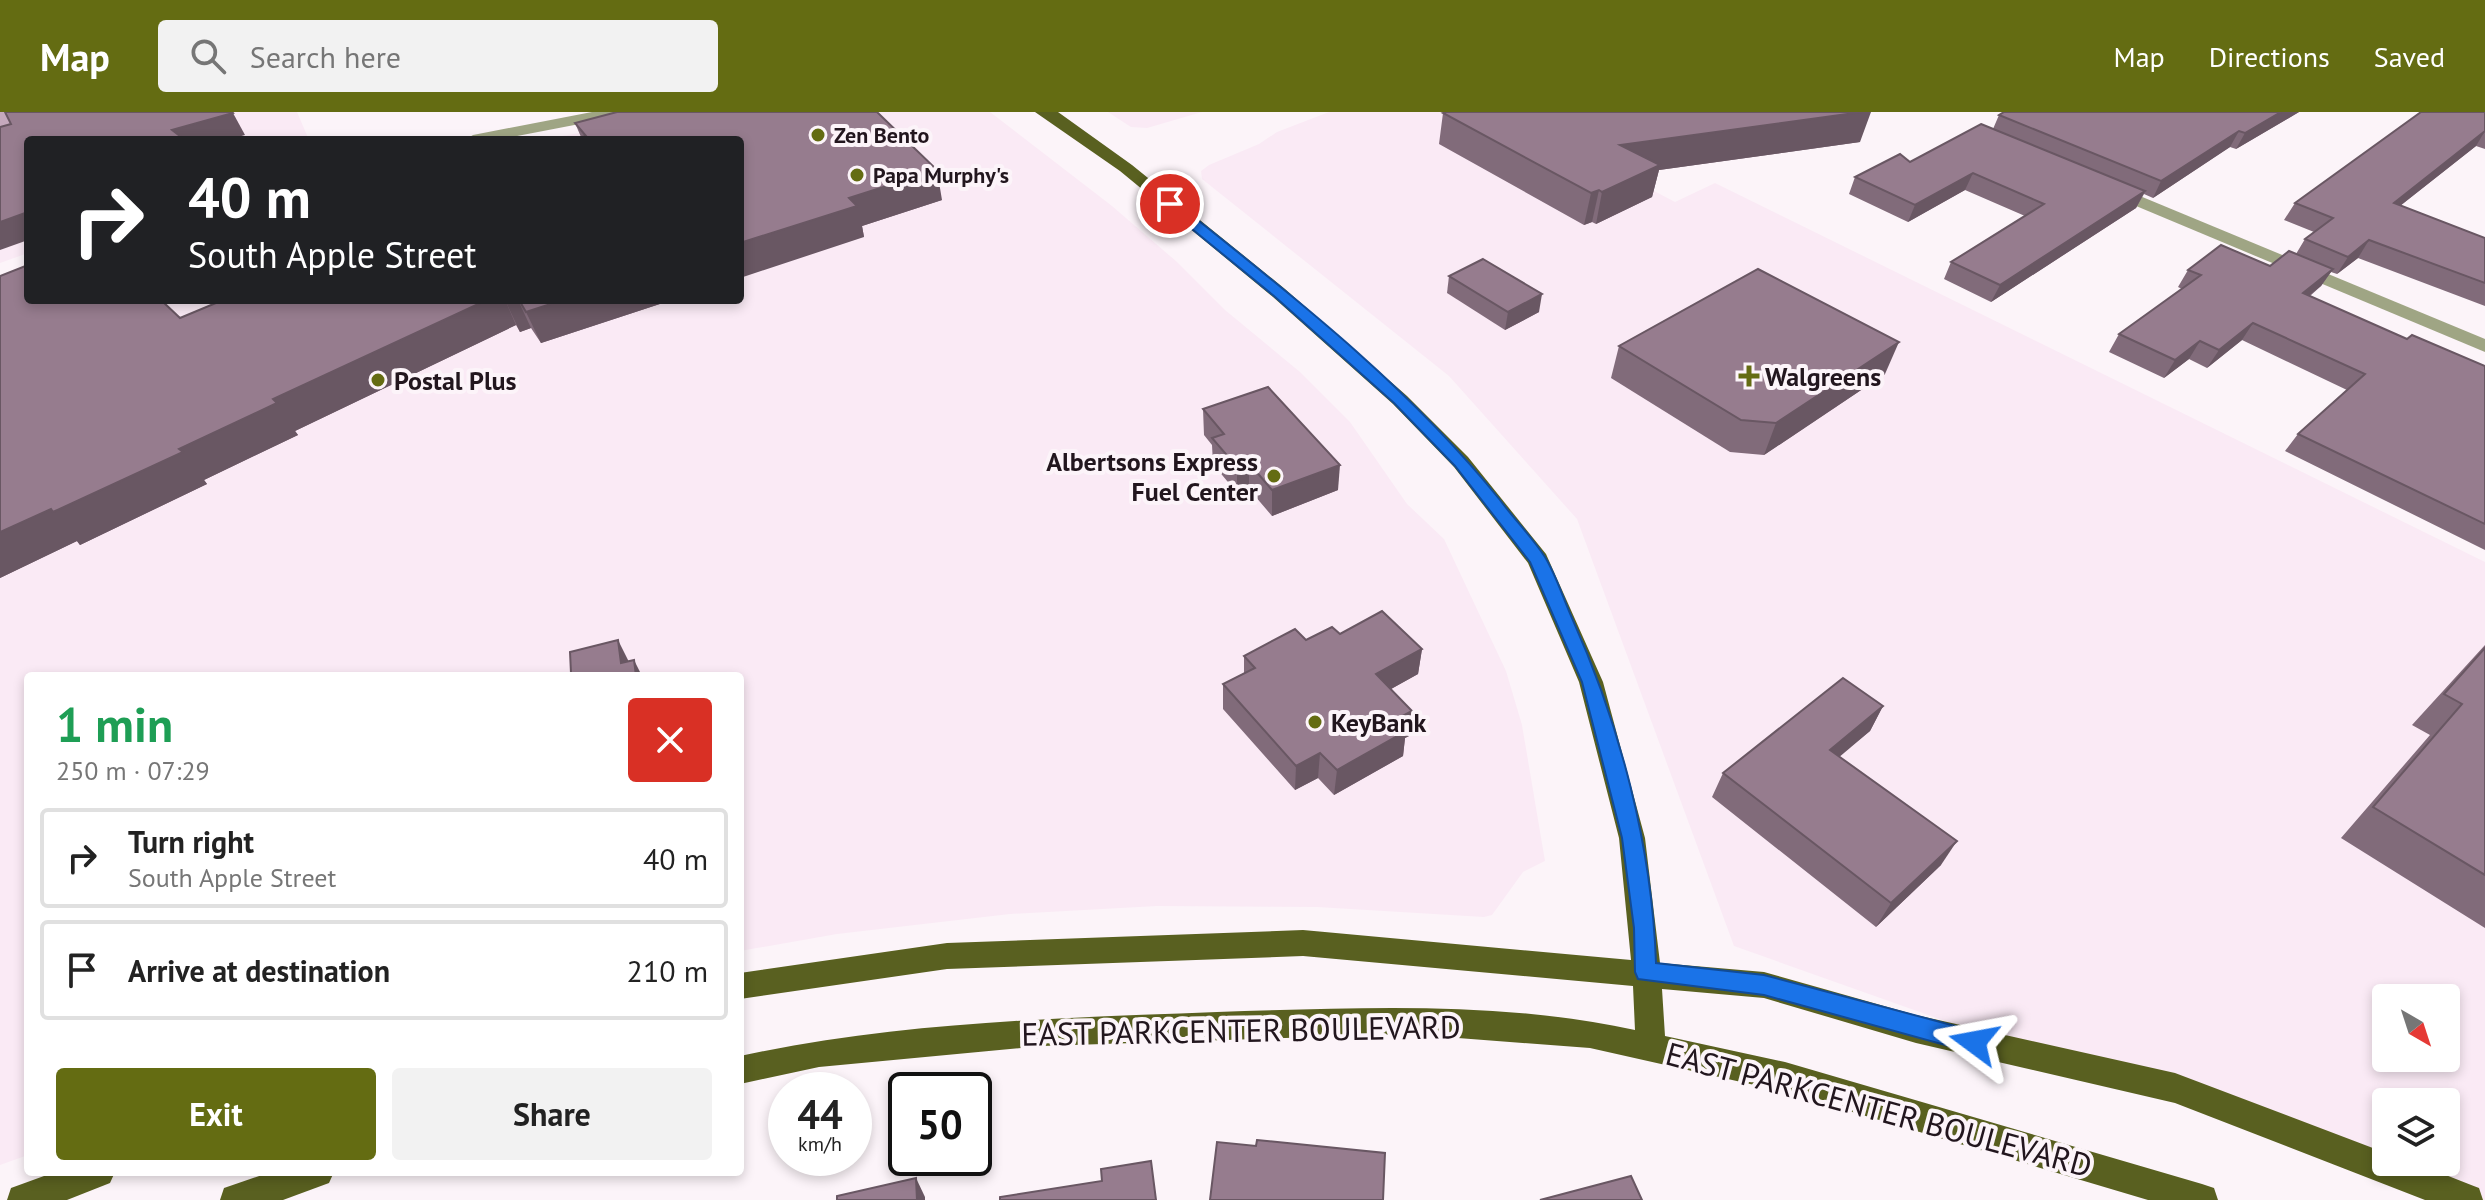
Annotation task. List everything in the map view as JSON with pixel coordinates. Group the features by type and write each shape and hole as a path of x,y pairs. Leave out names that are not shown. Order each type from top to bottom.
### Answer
{"main road":[{"path":"1047,112 1126,168 1279,293 1388,389 1461,462 1531,550 1591,682 1632,838 1644,928 1651,1047"},
{"path":"744,985 947,956 1303,943 1764,985 1916,1029 2175,1088 2467,1200"},
{"name":"EAST PARKCENTER BOULEVARD","path":"744,1069 819,1053 1042,1032 1406,1020 1590,1034 1785,1077 2202,1200"},
{"path":"23,1200 88,1176"},
{"path":"236,1200 306,1176"}],"street":[{"path":"493,136 616,112"},
{"path":"2097,184 2485,346"}],"shaded area":[{"path":"119,112 297,112 307,136 24,136 24,254 0,263 0,140"},
{"path":"701,112 990,112 1112,206 1177,262 1225,310 1300,372 1350,422 1407,504 1444,539 1506,671 1522,725 1545,861 1523,872 1492,915 1484,917 1317,907 1157,906 1010,914 837,934 744,950 744,672 24,672 24,1156 0,1165 0,300 24,300 24,304 744,304 744,136 562,136"},
{"path":"1108,112 1202,112 1147,128 1131,127"},
{"path":"1329,112 1504,112 1675,202 1715,183 2485,562 2485,1200 2449,1200 2381,1176 2460,1176 2460,1088 2372,1088 2372,1173 1734,946 1577,519 1449,376 1202,179 1201,171 1209,165 1259,144 1277,132"}],"building":[{"path":"5,112 233,113 172,130 180,136 24,136 24,213 0,222 0,127 11,124"},
{"path":"617,112 877,112 937,170 849,198 857,206 744,242 744,136 586,136 575,123"},
{"path":"1862,112 1620,145 1660,165 1602,192 1591,193 1443,113"},
{"path":"2004,112 2281,112 2245,133 2239,131 2161,181 1999,115"},
{"path":"2421,112 2485,112 2485,131 2394,203 2485,238 2485,283 2369,240 2348,257 2305,239 2333,218 2295,203"},
{"path":"1981,124 2145,191 2000,285 1951,262 2044,204 1973,173 1915,205 1855,177 1900,154 1910,162"},
{"path":"2221,245 2270,266 2289,251 2333,269 2303,293 2407,339 2412,335 2485,366 2485,524 2298,434 2365,374 2253,323 2219,350 2200,341 2175,360 2119,334 2201,275 2188,270"},
{"path":"1483,259 1542,294 1508,312 1449,276"},
{"path":"24,267 24,304 165,304 180,318 213,304 478,304 273,399 277,403 179,449 183,452 53,512 51,509 0,532 0,276"},
{"name":"Walgreens","path":"1758,269 1899,342 1776,423 1741,420 1619,346"},
{"path":"521,304 551,304 526,312"},
{"path":"1268,387 1340,465 1272,490 1249,463 1237,467 1212,438 1224,434 1203,409"},
{"name":"KeyBank","path":"1382,611 1422,649 1376,674 1412,711 1395,720 1406,731 1337,770 1320,753 1296,766 1223,684 1255,668 1244,656 1295,629 1306,640 1332,627 1340,634"},
{"path":"618,640 621,663 634,660 636,672 571,672 570,652"},
{"path":"2485,648 2485,875 2373,807 2462,704 2444,694"},
{"path":"1843,678 1883,706 1830,750 1957,841 1891,903 1723,773"},
{"path":"1257,1140 1385,1153 1383,1200 1210,1200 1217,1142 1256,1146"},
{"path":"1151,1161 1156,1200 1000,1200 1000,1197 1102,1181 1101,1169"},
{"path":"1631,1176 1642,1200 1540,1200"},
{"path":"916,1178 917,1200 837,1200 837,1196"}],"waterway":[{"path":"0,121 36,112"}],"place":[{"name":"Zen Bento","path":"818,135"},
{"name":"Papa Murphy's","path":"857,175"},
{"name":"Walgreens","path":"1749,376"},
{"name":"Postal Plus","path":"378,380"},
{"name":"Albertsons Express Fuel Center","path":"1274,476"},
{"name":"KeyBank","path":"1315,722"}],"route":[{"path":"1170,204 1279,293 1400,400 1461,462 1538,560 1591,682 1632,838 1644,928 1646,972 1764,985 1916,1029 1974,1042"}]}
